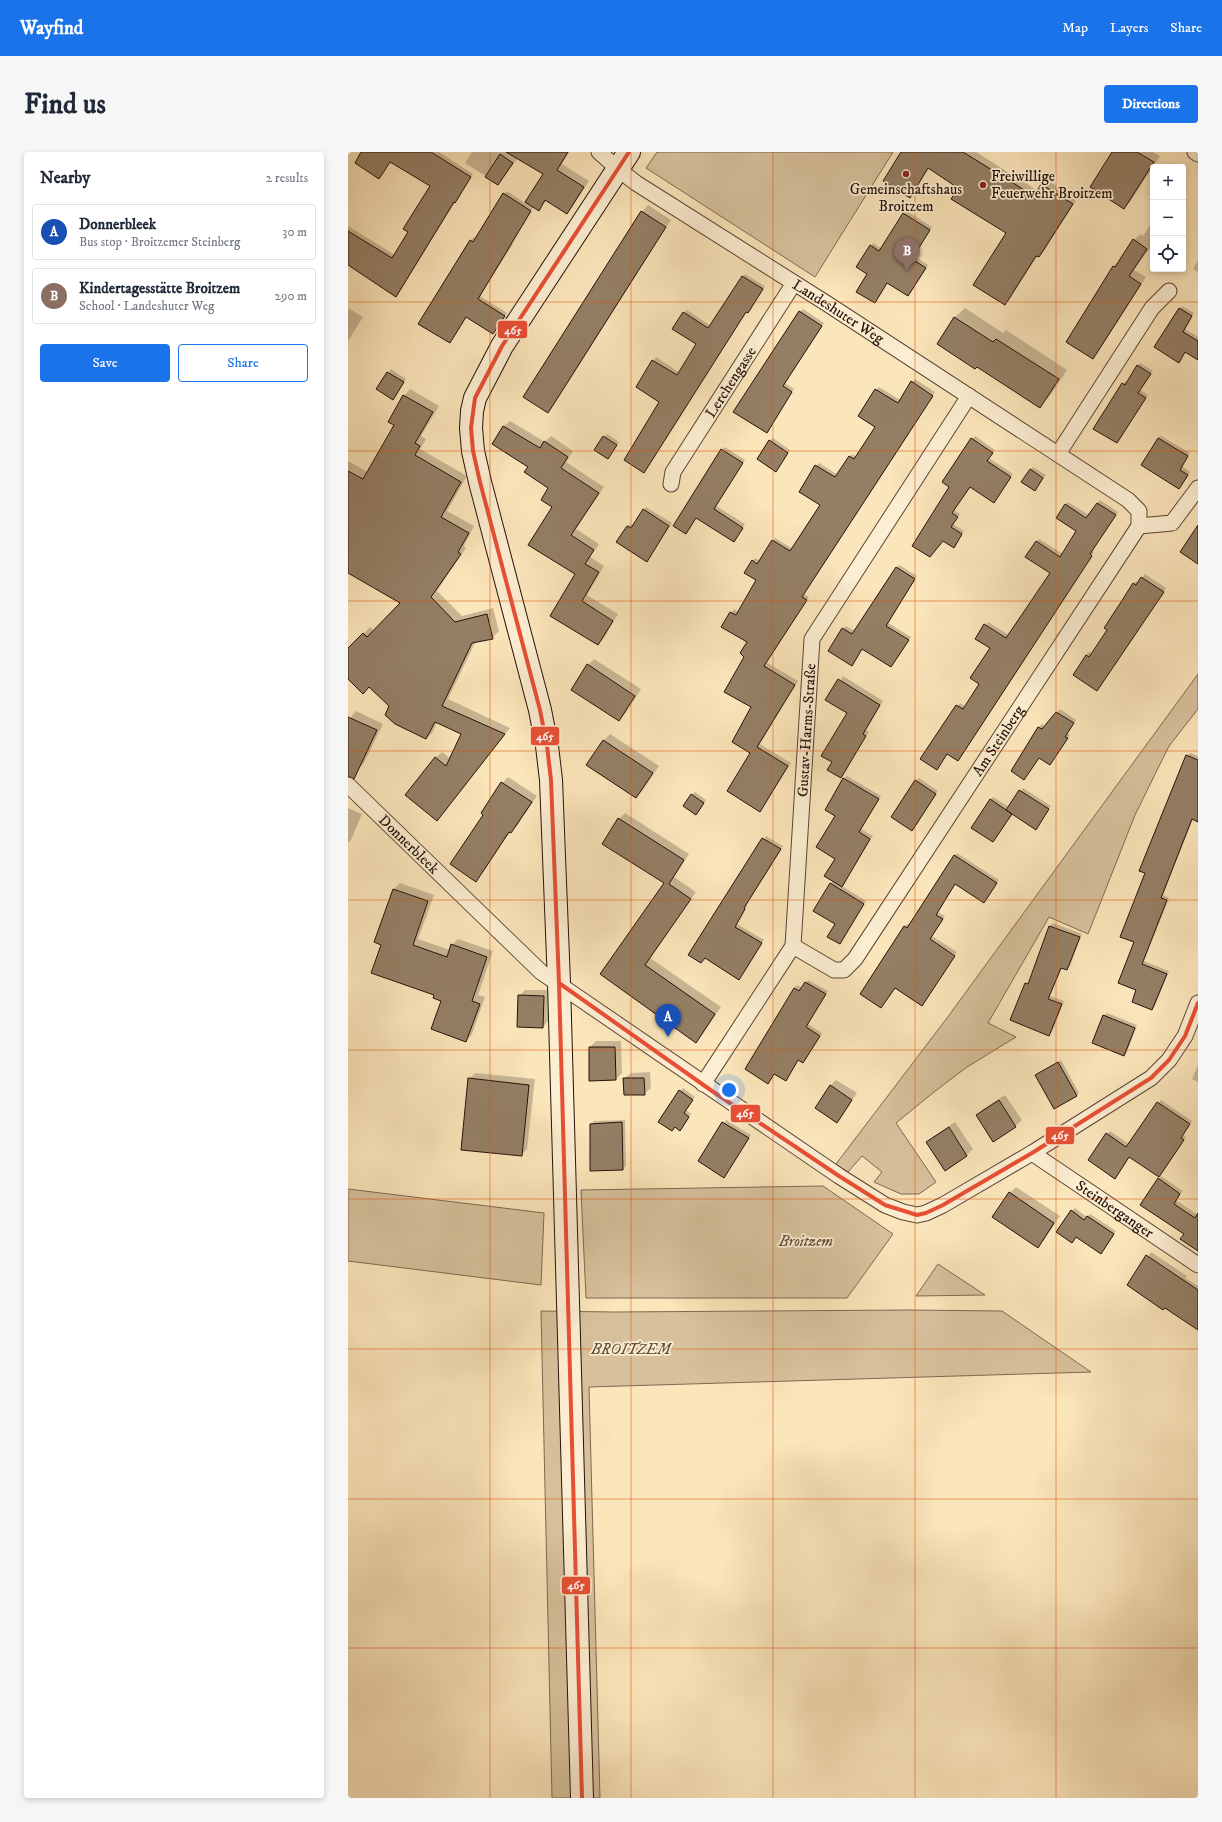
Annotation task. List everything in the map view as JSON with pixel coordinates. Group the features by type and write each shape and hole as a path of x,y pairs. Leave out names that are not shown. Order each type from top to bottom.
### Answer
{"street":[{"name":"Landeshuter Weg","path":"600,152 623,161 794,283 1128,500 1139,511 1139,526"},
{"path":"582,1798 553,819 547,746 540,710 480,482 473,451 472,411 475,398 502,346 623,161"},
{"name":"Lerchengasse","path":"671,484 673,472 794,283"},
{"path":"1058,454 1152,308 1169,291"},
{"name":"Gustav-Harms-Straße","path":"703,1084 793,946 812,639 969,396"},
{"path":"1139,526 1172,523 1198,488"},
{"name":"Am Steinberg","path":"793,946 834,970 844,970 855,959 1139,526"},
{"name":"Donnerbleek","path":"348,785 541,972 839,1176 885,1205 916,1215 926,1213 943,1205 1032,1153 1150,1078 1169,1060 1185,1036 1198,1004"},
{"name":"Steinberganger","path":"1032,1153 1198,1265"}],"green space":[{"path":"657,152 893,152 815,277 646,168"},
{"path":"1198,674 1198,709 1169,746 1135,815 1088,934 1049,917 988,1023 1016,1037 967,1067 896,1123 936,1182 919,1194 901,1194 874,1182 882,1172 862,1156 848,1172 836,1164 947,1018"},
{"name":"Broitzem","path":"823,1186 893,1234 847,1298 586,1298 581,1190"},
{"path":"348,1189 544,1213 541,1285 348,1261"},
{"path":"938,1264 985,1295 916,1296"},
{"name":"BROITZEM","path":"541,1311 1002,1311 1091,1372 589,1387 600,1798 552,1798"}],"building":[{"path":"361,152 431,152 471,177 396,297 348,265 348,231 392,258 408,232 403,229 430,186 390,162 379,179 355,163"},
{"path":"506,152 568,152 557,170 584,187 567,214 545,200 539,211 525,202 543,174"},
{"path":"901,152 963,152 1034,196 1041,184 1073,204 1039,257 1036,256 1005,305 973,285 1006,233 951,199 958,188 928,168 910,198 883,181"},
{"path":"1112,152 1137,152 1154,162 1153,164 1150,164 1150,168 1124,209 1090,187"},
{"path":"500,154 513,163 498,185 485,177"},
{"path":"503,193 531,211 478,299 505,316 493,334 466,317 450,343 418,324 470,240 473,242"},
{"path":"641,211 666,227 548,413 523,397"},
{"path":"903,213 930,230 912,259 926,268 908,296 887,283 875,303 856,292 867,274 856,267 870,245 879,251"},
{"path":"1133,239 1147,249 1129,276 1141,284 1093,359 1066,342 1113,266 1115,267"},
{"path":"742,276 763,289 748,313 746,312 644,473 624,460 659,402 636,387 652,360 677,375 696,344 672,329 683,312 708,328"},
{"path":"1179,308 1192,316 1183,332 1198,341 1198,360 1185,352 1179,363 1154,347"},
{"path":"799,311 822,326 783,386 792,392 767,433 733,412"},
{"path":"954,317 993,342 996,339 1059,379 1040,408 977,367 975,369 937,344"},
{"path":"1137,365 1151,374 1138,393 1146,398 1117,443 1093,429 1122,383 1125,385"},
{"path":"387,372 404,382 393,400 376,389"},
{"path":"911,381 933,396 802,597 807,600 764,666 795,685 757,747 788,766 760,812 727,791 750,753 732,742 751,707 724,692 744,657 740,653 747,642 721,627 730,612 736,615 756,580 744,573 752,560 757,564 772,540 790,551 820,505 799,492 815,465 835,477 849,456 854,459 875,427 858,416 875,389 898,403"},
{"path":"403,395 433,412 415,443 420,446 415,455 461,482 441,517 469,533 458,552 461,554 431,597 455,622 487,614 493,639 472,643 442,706 505,734 437,821 405,795 435,757 446,766 461,734 435,722 426,739 395,724 385,715 389,706 369,687 363,694 348,679 348,648 363,633 367,637 400,603 348,573 348,471 363,479 394,425 388,422"},
{"path":"503,426 540,448 544,441 568,457 561,468 599,493 571,535 594,550 585,564 599,572 582,601 613,621 598,645 550,616 575,574 528,545 552,507 541,500 548,488 524,472 528,467 492,444"},
{"path":"603,436 617,445 608,459 594,450"},
{"path":"971,438 993,453 987,461 1011,477 994,503 970,487 952,513 958,517 951,527 962,534 954,548 943,541 930,557 912,546 949,487 942,482"},
{"path":"1158,438 1188,456 1180,470 1188,475 1179,489 1141,465"},
{"path":"769,440 788,453 776,472 757,459"},
{"path":"721,449 743,463 714,509 743,528 734,542 696,518 686,534 673,526"},
{"path":"1030,469 1043,478 1035,491 1021,482"},
{"path":"1097,503 1116,515 1090,554 1092,556 958,761 947,754 937,770 920,759 956,705 963,709 979,684 970,678 990,648 975,639 984,624 1006,638 1050,573 1025,557 1036,541 1060,557 1076,531 1056,518 1065,504 1086,518"},
{"path":"643,509 669,526 647,562 616,542 627,526 631,528"},
{"path":"1198,525 1198,564 1180,552"},
{"path":"896,567 915,579 886,626 909,640 891,667 862,649 852,666 828,651 842,628 852,634"},
{"path":"1141,577 1164,592 1097,691 1073,675 1086,655 1089,657 1107,630 1104,628 1133,583 1136,585"},
{"path":"587,664 635,696 619,721 571,690"},
{"path":"838,679 880,705 863,734 866,736 841,778 827,770 832,762 821,756 847,713 825,700"},
{"path":"1056,712 1074,723 1065,737 1068,738 1050,765 1039,758 1024,780 1011,771 1038,727 1042,729"},
{"path":"348,717 377,730 354,779 348,776"},
{"path":"603,740 653,773 636,798 586,765"},
{"path":"1186,755 1198,760 1198,822 1192,819 1161,898 1167,900 1142,964 1167,974 1152,1010 1132,1002 1136,990 1118,983 1134,942 1120,937 1145,873 1139,871"},
{"path":"843,778 879,799 859,832 870,839 842,887 824,876 835,859 816,847 835,816 825,810"},
{"path":"915,780 936,794 912,831 891,817"},
{"path":"501,782 532,802 511,833 509,832 476,882 450,864 483,815 481,813"},
{"path":"1019,790 1049,809 1036,830 1006,810"},
{"path":"691,794 704,803 696,815 683,806"},
{"path":"990,799 1012,814 993,842 971,828"},
{"path":"618,818 684,860 669,884 691,899 645,965 715,1014 696,1043 600,974 664,883 602,844"},
{"path":"762,838 781,849 744,908 745,909 735,927 762,943 739,980 705,958 701,963 688,955"},
{"path":"954,855 997,883 984,903 955,884 936,915 943,919 930,939 955,956 922,1006 895,988 881,1008 860,994 904,926 907,928"},
{"path":"830,883 864,904 840,944 827,937 835,924 813,911"},
{"path":"393,889 428,901 413,945 447,957 451,944 487,957 472,1001 480,1004 466,1042 431,1029 441,1001 433,998 434,995 371,973 381,945 374,942"},
{"path":"1049,926 1080,937 1067,970 1061,968 1048,999 1062,1004 1049,1036 1010,1020 1025,983 1028,984"},
{"path":"805,982 826,994 806,1027 820,1036 803,1063 798,1060 786,1081 774,1074 768,1084 745,1069 794,988 799,991"},
{"path":"518,995 544,996 543,1028 517,1027"},
{"path":"1103,1015 1135,1028 1124,1056 1092,1043"},
{"path":"589,1047 615,1047 616,1080 589,1081"},
{"path":"1058,1062 1077,1096 1054,1109 1035,1075"},
{"path":"468,1078 529,1085 522,1156 461,1150"},
{"path":"623,1078 644,1078 645,1095 624,1095"},
{"path":"830,1085 852,1100 837,1123 815,1108"},
{"path":"679,1090 693,1100 684,1113 689,1117 680,1131 675,1127 672,1131 658,1122"},
{"path":"999,1100 1016,1127 993,1142 976,1115"},
{"path":"1157,1102 1190,1124 1181,1138 1184,1140 1159,1177 1129,1157 1115,1179 1088,1160 1106,1133 1126,1147"},
{"path":"622,1122 623,1170 590,1171 590,1124"},
{"path":"722,1122 749,1138 724,1178 698,1161"},
{"path":"949,1127 967,1156 945,1171 926,1142"},
{"path":"1158,1178 1180,1194 1174,1204 1195,1218 1198,1213 1198,1251 1180,1239 1184,1234 1140,1205"},
{"path":"1009,1192 1054,1223 1038,1248 992,1217"},
{"path":"1071,1210 1084,1220 1087,1216 1114,1234 1101,1254 1076,1237 1072,1243 1056,1232"},
{"path":"1146,1255 1198,1290 1198,1330 1165,1308 1163,1310 1127,1285"}],"transit line":[{"name":"465","path":"582,1798 559,983 551,780 547,746 540,710 480,482 473,451 471,428 475,398 502,346 629,152"},
{"name":"465","path":"559,983 712,1091 839,1176 885,1205 917,1215 926,1213 943,1205 1032,1153 1151,1078 1169,1060 1185,1036 1198,1003"}],"place":[{"name":"Gemeinschaftshaus Broitzem","path":"906,174"},
{"name":"Freiwillige Feuerwehr Broitzem","path":"983,185"},
{"name":"Kindertagesstätte Broitzem","path":"907,271"},
{"name":"Donnerbleek","path":"668,1037"}]}
